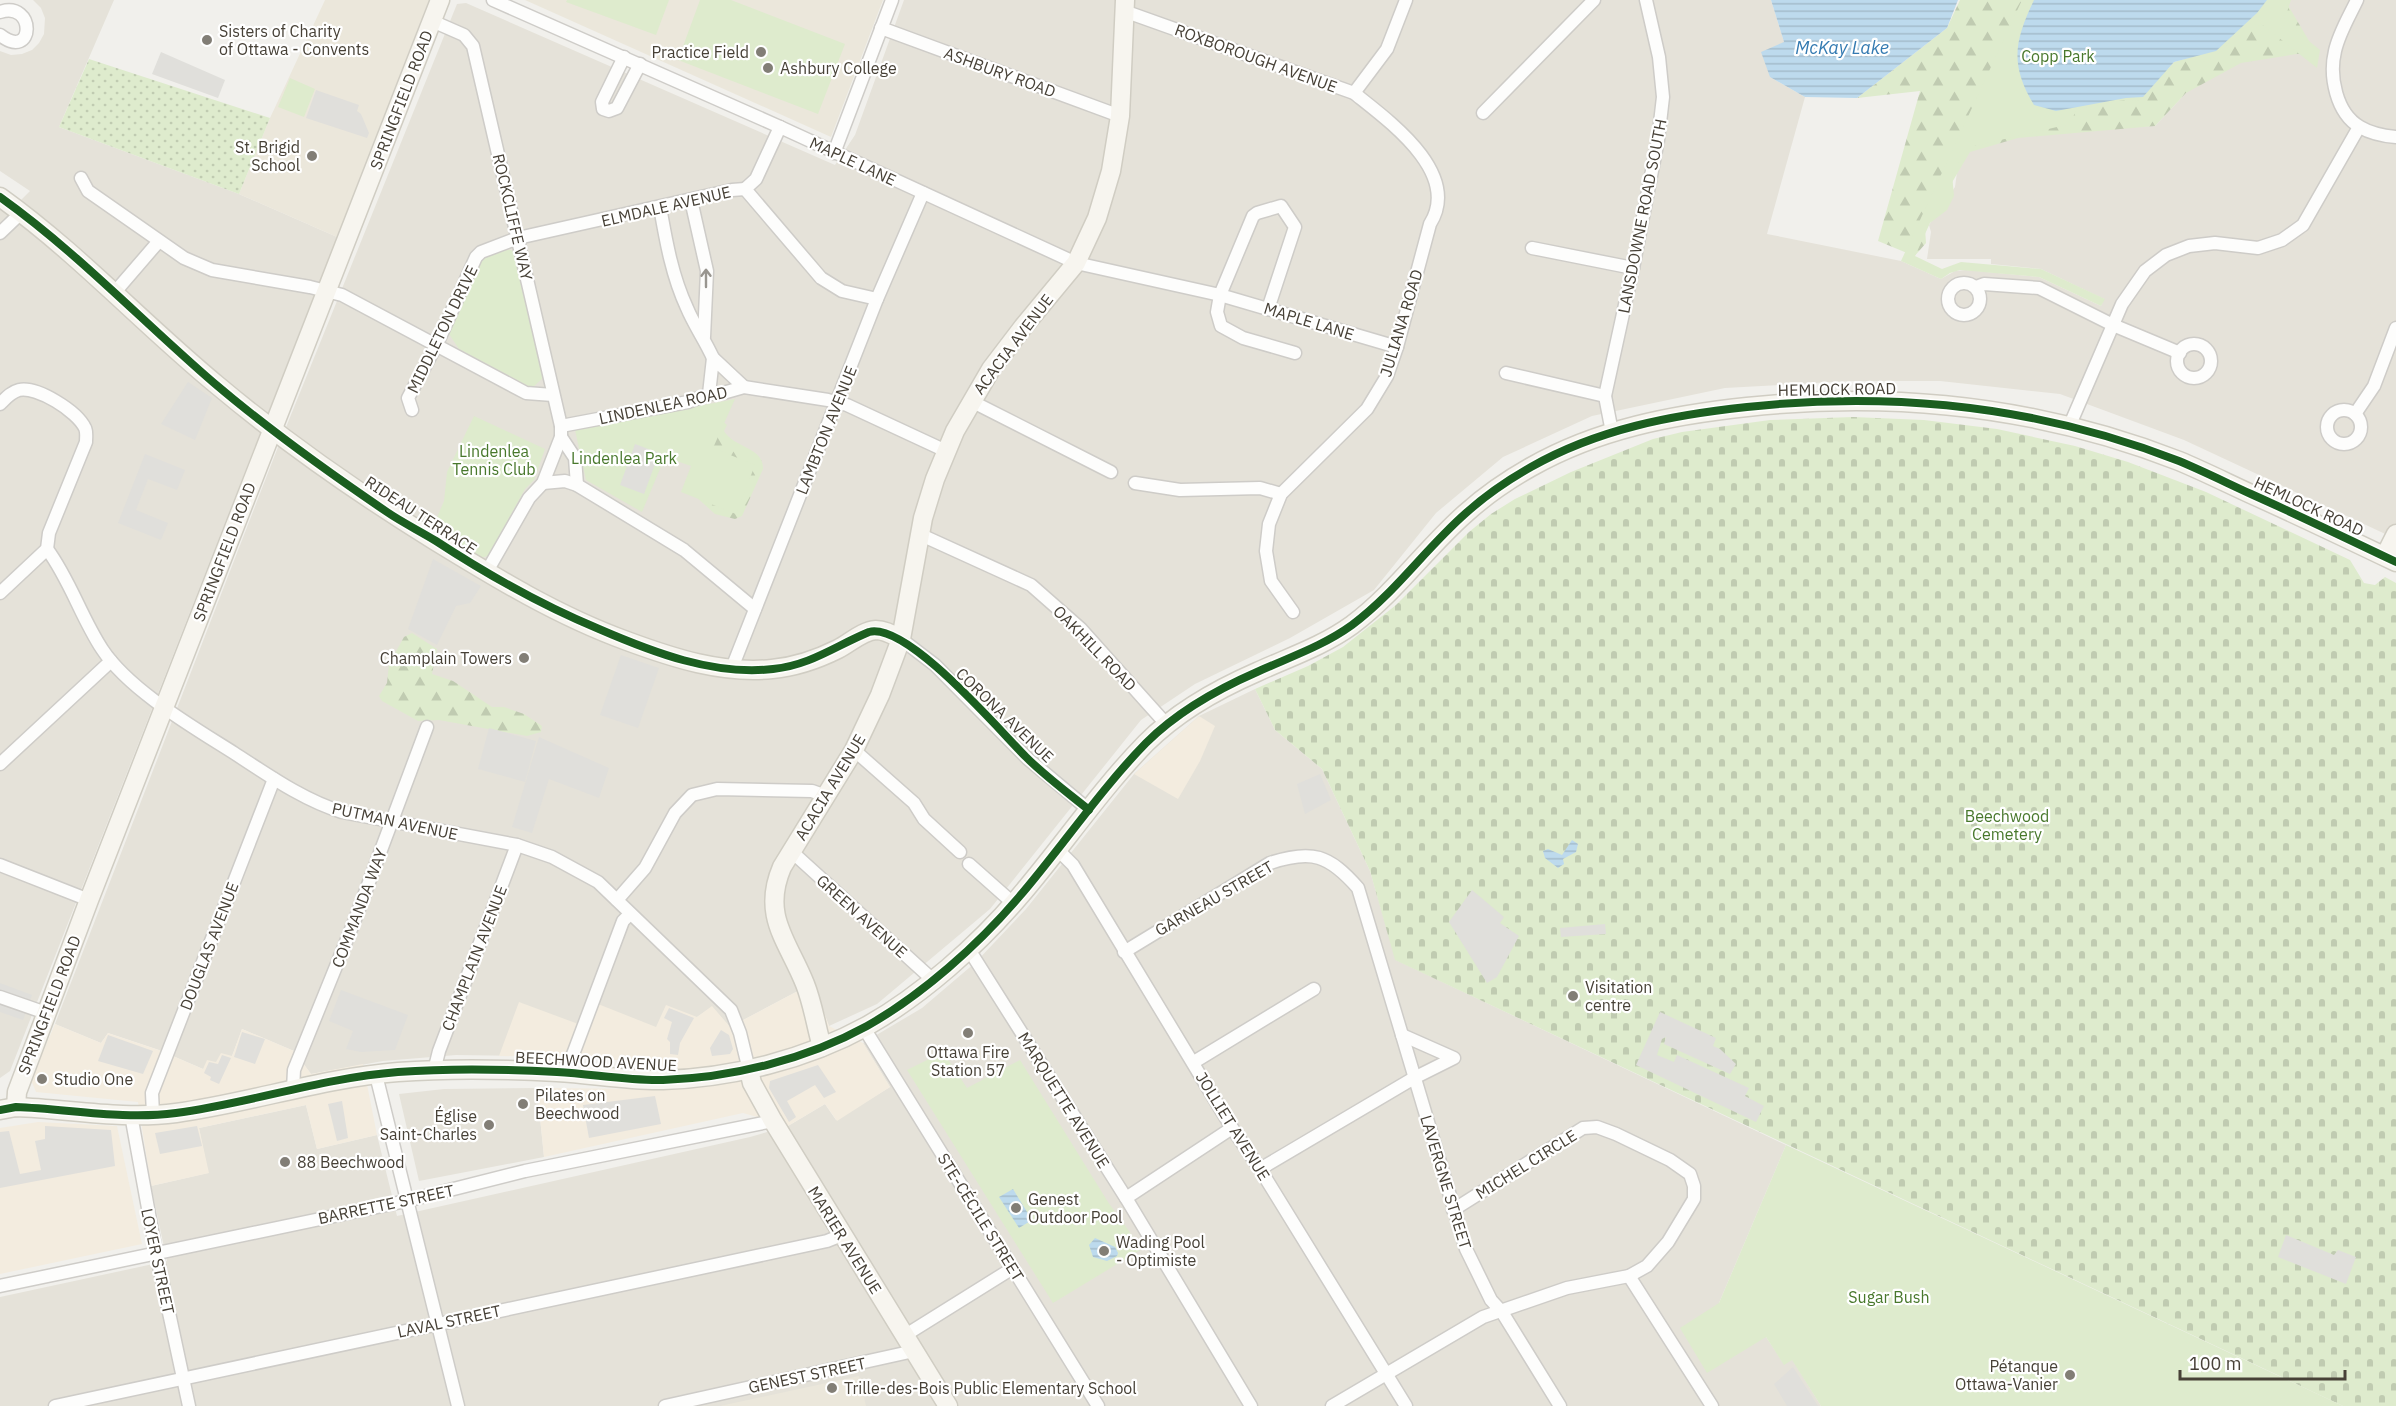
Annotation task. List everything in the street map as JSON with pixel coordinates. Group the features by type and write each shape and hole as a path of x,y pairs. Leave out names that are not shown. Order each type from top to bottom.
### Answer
{"street":[{"name":"SPRINGFIELD ROAD","path":"8,1108 17,1092 88,900 440,0"},
{"name":"MAPLE LANE","path":"493,0 780,127 1076,263 1221,295 1397,347"},
{"path":"834,153 892,0"},
{"name":"ROXBOROUGH AVENUE","path":"1124,6 1354,93 1387,49 1406,0"},
{"path":"1483,113 1594,0"},
{"name":"LANSDOWNE ROAD SOUTH","path":"1612,432 1605,396 1634,268 1658,140 1663,97 1659,57 1646,0"},
{"path":"2357,0 2339,37 2332,68 2333,81 2342,105 2359,127 2396,137"},
{"name":"ACACIA AVENUE","path":"822,1047 805,985 782,935 774,911 774,888 791,851 854,750 880,694 901,639 919,534 946,451 971,401 1012,341 1076,263 1087,242 1105,195 1120,116 1124,6"},
{"path":"0,12 16,8 25,14 28,24 25,33 18,39 7,39 0,35"},
{"name":"ROCKCLIFFE WAY","path":"432,21 464,35 473,46 561,431 574,458 578,485"},
{"name":"ASHBURY ROAD","path":"881,28 1120,116"},
{"path":"624,57 602,102 603,109 609,111 617,108 640,64"},
{"name":"JULIANA ROAD","path":"1293,612 1271,581 1266,551 1269,524 1281,494 1367,409 1387,376 1430,225 1434,218 1438,193 1430,165 1377,110 1354,93"},
{"path":"746,189 756,179 780,127"},
{"path":"2069,427 2113,326 2133,285 2145,271 2166,255 2189,246 2214,243 2258,248 2282,240 2303,225 2359,127"},
{"path":"81,178 88,191 184,258 212,270 310,287 342,295 438,344 526,393 553,395"},
{"name":"ELMDALE AVENUE","path":"518,238 746,189 821,278 842,291 877,299"},
{"name":"LAMBTON AVENUE","path":"732,668 877,299 923,193"},
{"name":"RIDEAU TERRACE","path":"0,196 22,212 115,292 193,364 272,430 388,513 486,573 554,610 623,640 690,662 754,670 791,666 825,654 875,630 901,639"},
{"path":"691,200 707,271 704,337"},
{"path":"1221,295 1253,216 1281,206 1295,227 1268,309"},
{"path":"660,207 673,272 687,309 704,337 713,358 744,387"},
{"path":"0,232 22,212"},
{"name":"MIDDLETON DRIVE","path":"412,410 408,398 438,344 476,257 480,252 518,238"},
{"path":"115,292 159,241"},
{"path":"1532,248 1634,268"},
{"path":"1976,287 1984,284 2039,288 2113,326 2180,353"},
{"name":"MAPLE LANE","path":"1221,295 1217,312 1221,326 1242,338 1295,353"},
{"path":"2355,414 2371,392 2396,328"},
{"path":"709,394 713,358"},
{"path":"1506,373 1605,396"},
{"name":"LINDENLEA ROAD","path":"561,431 744,387 848,405 946,451"},
{"path":"0,404 18,390 31,389 43,394 78,418 86,429 86,442 49,533 47,549 0,592"},
{"name":"HEMLOCK ROAD","path":"1325,642 1350,627 1380,602 1467,512 1503,484 1571,446 1612,432 1696,413 1812,401 1899,400 1997,411 2069,427 2180,462 2391,559"},
{"path":"971,401 1111,472"},
{"path":"486,573 529,498 543,483 561,431"},
{"path":"543,483 565,481 578,485 684,550 755,609"},
{"path":"1135,483 1180,490 1260,488 1281,494"},
{"name":"OAKHILL ROAD","path":"919,534 1031,585 1081,629 1167,725"},
{"path":"2391,559 2396,534"},
{"name":"PUTMAN AVENUE","path":"47,549 58,564 102,648 125,676 177,717 274,779 327,807 392,823 517,845 552,857 598,882 730,1010 740,1033 748,1070"},
{"name":"CORONA AVENUE","path":"901,639 935,665 1028,759 1089,810"},
{"name":"BEECHWOOD AVENUE","path":"8,1108 131,1116 173,1114 293,1089 376,1075 473,1069 566,1073 603,1078 664,1080 698,1078 748,1070 822,1047 864,1028 900,1006 968,948 1013,903 1145,744 1167,725 1198,703 1230,685 1325,642"},
{"path":"0,764 111,661"},
{"name":"COMMANDA WAY","path":"293,1089 294,1070 392,823 427,727"},
{"path":"854,750 914,803 924,819 960,852"},
{"name":"DOUGLAS AVENUE","path":"153,1114 152,1093 274,779"},
{"path":"616,900 645,868 675,813 692,795 717,789 812,791 826,796"},
{"name":"CHAMPLAIN AVENUE","path":"434,1071 439,1052 517,845"},
{"name":"JOLLIET AVENUE","path":"1057,849 1073,865 1232,1128 1260,1169 1406,1406"},
{"name":"GREEN AVENUE","path":"791,851 933,980"},
{"name":"GARNEAU STREET","path":"1124,952 1270,863 1292,856 1318,856 1341,869"},
{"path":"969,864 1013,903"},
{"path":"0,865 88,900"},
{"name":"LAVERGNE STREET","path":"1341,869 1358,888 1466,1249 1491,1300 1502,1312 1560,1406"},
{"path":"566,1073 623,921 630,914"},
{"name":"MARQUETTE AVENUE","path":"968,948 1126,1198 1251,1406"},
{"path":"1194,1062 1314,989"},
{"path":"0,997 46,1013"},
{"name":"STE-CÉCILE STREET","path":"864,1028 1098,1406"},
{"path":"1260,1169 1414,1078 1454,1058 1402,1035"},
{"name":"MARIER AVENUE","path":"748,1070 752,1083 773,1121 948,1406"},
{"path":"376,1075 458,1406"},
{"name":"LOYER STREET","path":"131,1116 156,1252 189,1406"},
{"name":"BARRETTE STREET","path":"0,1286 406,1201 525,1171 773,1121"},
{"name":"MICHEL CIRCLE","path":"1332,1406 1483,1317 1568,1288 1629,1276 1647,1266 1668,1242 1694,1199 1694,1186 1690,1174 1670,1160 1597,1126 1583,1128 1453,1210"},
{"path":"1126,1198 1232,1128"},
{"name":"LAVAL STREET","path":"55,1406 827,1241 842,1235"},
{"name":"GENEST STREET","path":"665,1406 909,1344 1013,1268"},
{"path":"1629,1276 1712,1406"}],"shaded area":[{"path":"33,0 114,0 59,127 239,194 337,237 10,1071 0,1078 0,207 8,213 30,191 0,171 0,51 11,55 22,54 32,50 39,43 44,34 45,18 41,8"},
{"name":"St. Brigid School","path":"325,0 429,0 337,237 239,194 270,118"},
{"name":"Ashbury College","path":"525,0 883,0 831,137"},
{"path":"904,0 1771,0 1784,42 1770,77 1805,97 1767,234 1901,261 1941,279 1955,271 1966,270 2039,277 2101,306 2104,299 2041,269 1991,264 1991,259 1927,259 1931,232 1929,225 1955,187 1958,165 1972,146 2046,129 2155,126 2186,93 2284,0 2396,0 2396,539 2184,440 2060,394 1940,381 1850,381 1725,388 1592,416 1503,457 1436,513 1374,590 1290,638 1195,684 1141,720 990,909 877,1004 829,1026 813,983 730,1027 712,1007 697,1017 648,1063 586,1057 456,1055 383,1061 311,1074 294,1051 242,1029 232,1056 203,1069 159,1050 108,1033 101,1043 55,1024 278,447 457,4 466,3 835,165 855,135"},
{"path":"161,52 225,80 218,98 152,74"},
{"path":"316,90 359,105 357,111 361,114 369,133 367,138 306,118"},
{"path":"188,382 212,398 195,440 161,424"},
{"path":"635,444 659,453 644,494 620,485"},
{"path":"145,454 185,470 177,490 148,479 136,510 168,523 161,540 118,523"},
{"path":"433,559 481,586 470,603 456,606 437,645 408,629"},
{"path":"621,655 659,668 638,728 600,715"},
{"path":"1255,689 1275,730 1322,769 1370,871 1396,960 1786,1145 1719,1303 1766,1337 1784,1364 1792,1359 1821,1406 0,1406 0,1297 167,1261 151,1186 208,1173 199,1128 306,1105 317,1149 377,1135 397,1216 750,1137 788,1126 825,1104 836,1120 890,1087 863,1043 922,1008 976,962 1026,909 1134,774 1199,716"},
{"path":"1199,716 1215,726 1200,761 1178,799 1134,774"},
{"path":"489,728 536,741 525,782 478,769"},
{"path":"539,737 609,768 599,798 549,779 532,833 512,827"},
{"path":"1320,774 1331,800 1305,814 1297,784"},
{"path":"1472,890 1504,917 1500,923 1519,936 1497,977 1487,983 1449,922"},
{"path":"1605,924 1606,934 1561,937 1560,928"},
{"path":"0,983 32,995 23,1020 0,1012"},
{"path":"813,983 829,1026 863,1043 890,1087 837,1121 825,1104 788,1126 743,1113 544,1157 537,1088 649,1089 648,1063 586,1057 499,1056 519,1002 589,1028 598,1004 656,1027 666,1005 697,1017 712,1006 730,1027"},
{"path":"341,990 408,1015 395,1050 361,1052 346,1049 353,1031 329,1021"},
{"path":"669,1008 694,1018 680,1043 678,1055 670,1054 670,1042 667,1039 672,1022 664,1018"},
{"path":"1660,1012 1716,1038 1713,1046 1720,1049 1736,1064 1730,1074 1664,1044 1666,1037 1662,1039 1657,1055 1674,1062 1677,1055 1749,1088 1745,1096 1764,1106 1756,1122 1636,1065"},
{"path":"55,1024 101,1043 108,1033 159,1050 203,1069 207,1060 216,1062 221,1053 232,1056 242,1029 294,1051 311,1074 363,1064 377,1135 317,1149 306,1105 199,1128 209,1173 151,1186 138,1102 36,1092 31,1080"},
{"path":"721,1030 729,1035 733,1049 730,1054 712,1056 710,1048"},
{"path":"242,1032 265,1039 255,1064 234,1057"},
{"path":"108,1035 153,1051 143,1074 98,1061"},
{"path":"222,1055 231,1058 219,1084 210,1080 211,1077 204,1073 209,1062 218,1064"},
{"path":"818,1065 836,1092 824,1098 815,1085 787,1101 796,1117 789,1122 769,1088 770,1081"},
{"path":"537,1088 544,1157 419,1181 399,1094 444,1089"},
{"path":"655,1096 661,1124 589,1138 583,1105"},
{"path":"342,1101 348,1138 337,1141 328,1104"},
{"path":"38,1122 117,1126 142,1244 0,1274 0,1128"},
{"path":"45,1126 111,1130 115,1166 0,1188 0,1132 9,1131 20,1174 41,1170 35,1141 45,1139"},
{"path":"197,1126 202,1146 160,1154 155,1133"},
{"path":"2286,1235 2334,1255 2338,1250 2356,1257 2346,1284 2278,1257"},
{"path":"1793,1367 1818,1406 1787,1406 1774,1384"},
{"name":"Trille-des-Bois Public Elementary School","path":"859,1376 866,1406 720,1406"}],"green space":[{"path":"567,0 669,0 656,35 566,2"},
{"name":"Practice Field","path":"700,0 731,0 845,44 818,114 678,60"},
{"path":"1960,0 2034,0 2143,97 2174,62 2216,50 2257,13 2289,0 2289,7 2315,51 2241,63 2186,93 2155,126 2018,138 1970,152 1925,228 1926,243 1912,259 1907,253 1878,241 1920,91 1857,98 1947,28"},
{"name":"Copp Park","path":"2022,0 2291,0 2284,21 2320,50 2317,68 2260,23 2255,30 2232,38 2209,60 2200,61 2181,56 2170,65 2160,87 2149,92 2140,101 2124,100 2077,108 2070,124 1970,147 1964,161 1959,161 1952,174 1954,196 1947,210 1930,223 1915,256 1942,269 1961,262 2041,269 2105,299 2101,306 2039,277 1960,270 1941,279 1901,261"},
{"path":"89,59 270,118 239,194 59,127"},
{"path":"290,78 315,89 304,117 278,107"},
{"path":"496,249 511,250 519,257 544,377 532,388 459,349 449,334 481,258"},
{"name":"Lindenlea Park","path":"735,399 713,448 755,465 736,514 681,492 691,466 665,457 642,512 586,480 575,430"},
{"name":"Lindenlea Park","path":"474,416 545,449 534,480 525,489 488,556 479,558 432,529 444,501 447,472"},
{"name":"Beechwood Cemetery","path":"1853,417 1924,420 1997,429 2075,446 2128,462 2206,492 2350,560 2364,583 2375,585 2385,577 2396,583 2396,1406 2343,1406 1395,960 1370,871 1322,769 1275,730 1255,689 1308,666 1343,647 1396,605 1469,532 1491,514 1515,499 1571,472 1653,439 1682,432 1770,420"},
{"path":"721,420 727,425 724,431 729,437 759,456 763,469 742,516 735,519 715,514 694,495 692,456"},
{"path":"412,633 437,649 432,674 453,681 492,707 504,707 524,714 542,726 541,732 527,736 439,720 418,721 382,701 379,696 387,683 389,664 404,637"},
{"path":"943,1052 967,1088 1020,1060 1108,1202 1142,1249 1053,1303 907,1070"},
{"name":"Sugar Bush","path":"1786,1145 2343,1406 1821,1406 1792,1360 1784,1365 1766,1337 1707,1373 1680,1328 1719,1303"}],"water":[{"name":"McKay Lake","path":"1771,0 1958,0 1947,28 1857,98 1805,97 1770,77 1761,52 1784,42"},
{"name":"Copp Park","path":"2034,0 2267,0 2257,13 2216,51 2174,62 2143,97 2056,111 2034,105 2026,91 2018,65 2022,28"},
{"path":"1572,840 1578,844 1576,852 1563,859 1564,864 1558,868 1545,858 1543,851 1548,849 1562,855"},
{"name":"Genest Outdoor Pool","path":"1013,1189 1032,1220 1019,1228 999,1197"},
{"name":"Wading Pool - Optimiste","path":"1095,1238 1115,1247 1117,1256 1107,1261 1093,1257 1089,1245"}],"cycle path":[{"path":"0,197 83,264 214,383 277,433 393,516 495,577 556,610 640,646 684,660 728,669 787,667 811,659 869,632 886,633 906,643 951,680 1033,764 1089,810"},
{"path":"0,1110 16,1107 116,1115 156,1115 204,1109 370,1075 458,1069 517,1070 663,1080 742,1071 820,1048 888,1014 967,951 1019,897 1129,761 1171,721 1198,702 1228,686 1318,645 1352,625 1383,598 1466,513 1514,477 1582,443 1609,433 1663,419 1747,407 1857,401 1912,403 2020,416 2074,428 2179,461 2396,562"}],"place":[{"name":"Sisters of Charity of Ottawa - Convents","path":"207,40"},
{"name":"Practice Field","path":"761,52"},
{"name":"Ashbury College","path":"768,68"},
{"name":"St. Brigid School","path":"312,156"},
{"name":"Champlain Towers","path":"524,658"},
{"name":"Visitation centre","path":"1573,996"},
{"name":"Ottawa Fire Station 57","path":"968,1033"},
{"name":"Studio One","path":"42,1079"},
{"name":"Pilates on Beechwood","path":"523,1104"},
{"name":"Église Saint-Charles","path":"489,1125"},
{"name":"88 Beechwood","path":"285,1162"},
{"name":"Genest Outdoor Pool","path":"1016,1208"},
{"name":"Wading Pool - Optimiste","path":"1104,1251"},
{"name":"Pétanque Ottawa-Vanier","path":"2070,1375"},
{"name":"Trille-des-Bois Public Elementary School","path":"832,1388"}],"park label":[{"name":"Lindenlea Tennis Club","path":"494,460"}]}
